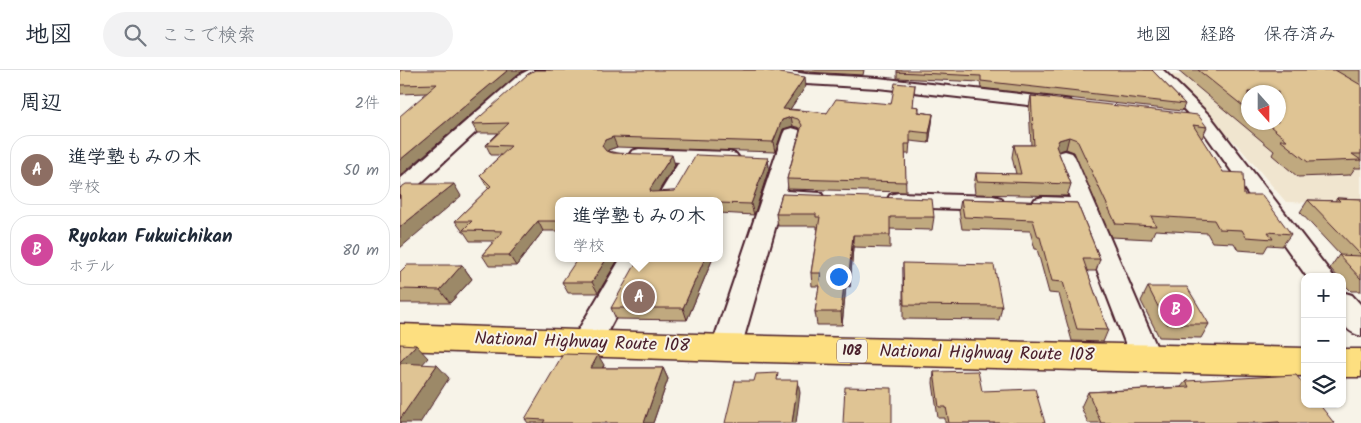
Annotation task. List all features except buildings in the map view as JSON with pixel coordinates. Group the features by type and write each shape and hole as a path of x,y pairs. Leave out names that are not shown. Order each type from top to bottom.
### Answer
{"highway":[{"name":"National Highway Route 108","path":"400,337 726,348 1301,362"},
{"path":"1346,363 1361,363"}],"street":[{"path":"400,190 525,78 541,70"},
{"path":"753,70 806,79 874,77 1077,106"},
{"path":"1154,70 1204,120 1318,273"},
{"path":"1174,116 1204,120"},
{"path":"617,154 766,160 792,134"},
{"path":"668,197 692,157"},
{"path":"1065,157 1146,357"},
{"path":"726,348 774,197 766,160"},
{"path":"774,197 832,199"},
{"path":"881,200 1085,205"},
{"path":"585,344 632,262"},
{"path":"1346,307 1361,325"}],"shaded area":[{"path":"1361,70 1361,204 1286,202 1240,148 1168,75 1335,75"}],"place":[{"name":"進学塾もみの木","path":"639,297"},
{"name":"Ryokan Fukuichikan","path":"1176,310"}]}
